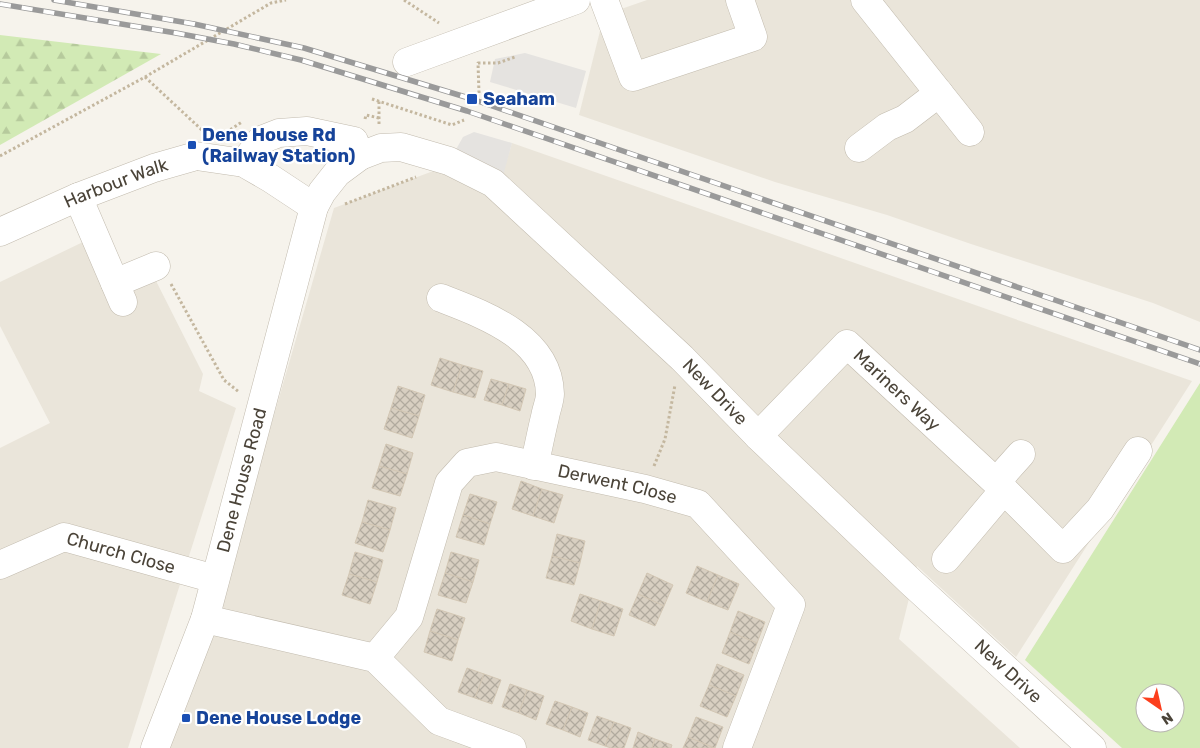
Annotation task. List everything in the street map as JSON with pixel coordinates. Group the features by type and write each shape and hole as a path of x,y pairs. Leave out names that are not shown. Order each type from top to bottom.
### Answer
{"street":[{"path":"407,62 576,0"},
{"path":"604,0 633,77 753,37 740,0"},
{"path":"865,0 970,132"},
{"path":"859,148 887,127 905,119 939,93"},
{"path":"244,163 261,140 279,133 288,132 307,131 354,141 360,156"},
{"name":"New Drive","path":"314,207 322,192 337,173 360,156 381,148 401,147 449,161 493,183 682,358 758,436 912,583 1092,748"},
{"name":"Harbour Walk","path":"0,232 78,197 154,168 196,156 244,163 314,207"},
{"path":"78,197 119,292 156,266"},
{"name":"Dene House Road","path":"155,748 204,619 314,207"},
{"path":"441,298 484,315 523,340 534,351 545,369 550,395 534,466"},
{"name":"Mariners Way","path":"758,436 847,344 1000,486 1064,549 1100,509 1138,452"},
{"path":"946,559 1000,486 1021,454"},
{"name":"Derwent Close","path":"375,658 408,617 449,483 467,463 496,457 645,489 698,504 791,605 737,748"},
{"name":"Church Close","path":"0,565 64,537 215,579"},
{"path":"204,619 375,658 439,721 512,748"}],"path":[{"path":"0,156 145,77 272,3 286,0"},
{"path":"404,0 448,30 457,43"},
{"path":"479,93 478,63 498,63 515,56"},
{"path":"145,77 203,132"},
{"path":"372,99 452,125 464,120"},
{"path":"379,101 379,126"},
{"path":"222,135 247,119"},
{"path":"343,204 436,170 440,159"},
{"path":"156,266 165,272 224,380 245,397 262,399"},
{"path":"645,489 665,439 682,358"}],"shaded area":[{"path":"647,0 1200,0 1200,322 1153,303 887,215 775,182 579,115 604,15"},
{"path":"525,53 586,71 576,108 490,82 495,59"},
{"path":"474,132 512,143 503,176 454,153 463,137"},
{"path":"512,143 1192,381 1016,657 917,566 899,639 1020,748 170,748 225,584 334,208 436,170 495,199"},
{"path":"83,242 108,298 154,277 203,374 199,391 236,408 128,748 0,748 0,448 50,423 0,326 0,282"}],"green space":[{"path":"0,35 161,54 0,145"},
{"path":"1200,383 1200,748 1122,748 1025,660"}],"building":[{"path":"440,358 462,365 453,392 431,385"},
{"path":"462,365 483,371 475,398 453,392"},
{"path":"491,379 509,384 502,405 484,400"},
{"path":"509,384 526,389 520,411 502,405"},
{"path":"398,386 425,395 419,416 391,408"},
{"path":"391,408 419,416 412,438 384,429"},
{"path":"386,444 413,453 407,474 379,466"},
{"path":"379,466 407,474 400,496 372,488"},
{"path":"521,481 542,489 533,516 512,509"},
{"path":"542,489 563,495 554,523 533,516"},
{"path":"470,494 497,502 490,524 463,515"},
{"path":"368,500 396,508 390,530 362,522"},
{"path":"463,515 490,524 484,545 456,537"},
{"path":"362,522 390,530 383,552 355,543"},
{"path":"557,534 585,541 580,563 552,556"},
{"path":"355,552 383,560 377,582 349,574"},
{"path":"451,552 479,560 473,582 445,573"},
{"path":"552,556 580,563 574,585 546,578"},
{"path":"697,566 718,575 707,602 686,593"},
{"path":"445,573 473,582 466,603 438,595"},
{"path":"647,573 673,585 664,606 638,594"},
{"path":"349,574 377,582 370,604 342,595"},
{"path":"718,575 739,584 728,610 707,602"},
{"path":"580,594 601,601 592,629 571,621"},
{"path":"638,594 664,606 655,626 629,615"},
{"path":"601,601 623,609 614,636 592,629"},
{"path":"437,609 465,618 458,640 430,631"},
{"path":"738,611 765,622 757,643 730,632"},
{"path":"430,631 458,640 452,661 424,652"},
{"path":"730,632 757,643 749,664 722,653"},
{"path":"717,664 744,675 736,696 709,685"},
{"path":"467,668 484,674 475,698 458,692"},
{"path":"484,674 501,680 492,704 475,698"},
{"path":"510,684 527,690 519,713 502,707"},
{"path":"709,685 736,696 727,717 700,706"},
{"path":"527,690 544,696 536,720 519,713"},
{"path":"555,701 572,707 563,730 546,724"},
{"path":"572,707 588,713 580,737 563,730"},
{"path":"597,716 614,722 605,746 588,740"},
{"path":"696,717 723,727 715,748 688,737"},
{"path":"614,722 631,728 624,748 605,746"},
{"path":"638,732 655,739 652,748 633,748"},
{"path":"688,737 714,748 683,748"},
{"path":"655,739 672,745 671,748 652,748"}],"railway":[{"path":"54,0 194,24 304,48 472,99 1200,350"},
{"path":"0,4 176,33 301,60 467,111 1200,364"}],"place":[{"name":"Seaham","path":"472,99"},
{"name":"Dene House Rd (Railway Station)","path":"192,145"},
{"name":"Dene House Lodge","path":"186,718"}]}
